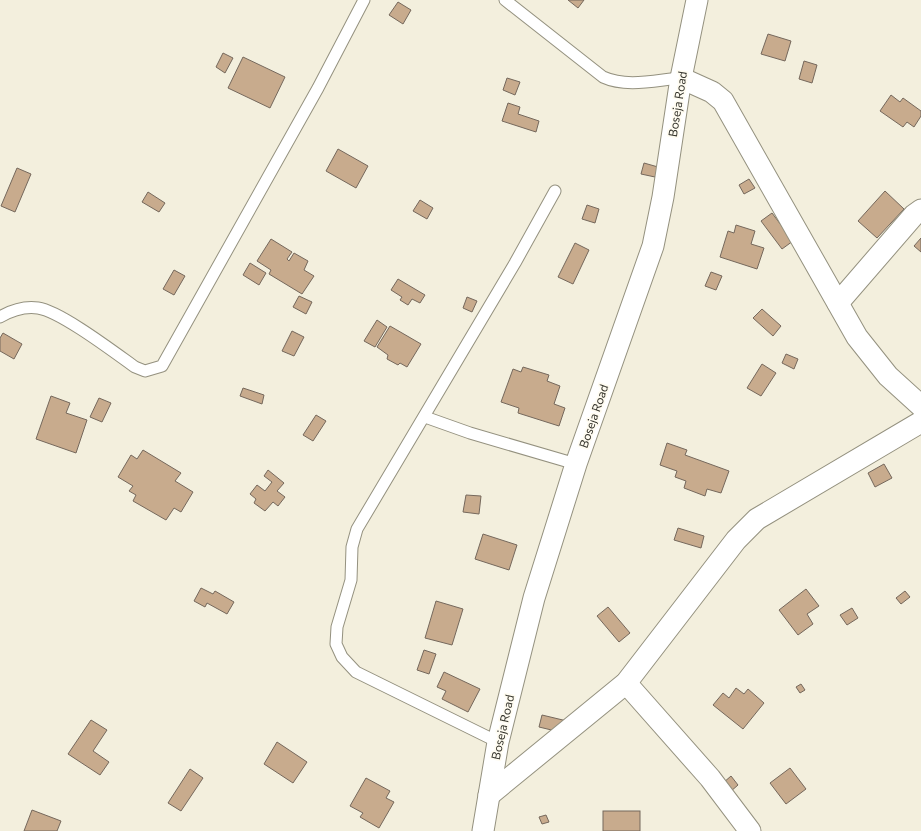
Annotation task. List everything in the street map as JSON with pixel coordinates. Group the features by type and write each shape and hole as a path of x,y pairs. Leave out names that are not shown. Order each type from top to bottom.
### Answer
{"street":[{"name":"Boseja Road","path":"482,831 498,742 534,598 576,464 652,246 663,197 681,78 697,0"},
{"path":"681,78 712,92 727,108 857,337 870,356 888,376 921,406"},
{"path":"838,303 914,215 921,210"},
{"path":"489,795 626,683 736,540 747,528 757,520 921,422"},
{"path":"626,683 710,778 750,831"}],"lane":[{"path":"0,317 11,311 24,307 48,310 135,367 146,371 162,366 318,88 364,0"},
{"path":"505,0 604,78 613,82 625,83 681,78"},
{"path":"498,742 356,672 342,657 336,644 337,627 351,580 352,547 357,530 425,418 555,191"},
{"path":"425,418 470,433 576,464"}],"building":[{"path":"568,0 584,0 578,8"},
{"path":"398,2 411,10 403,24 389,15"},
{"path":"768,34 791,41 785,61 761,54"},
{"path":"223,53 233,58 225,73 216,67"},
{"path":"243,57 285,77 270,108 228,88"},
{"path":"804,61 817,65 812,83 799,79"},
{"path":"507,78 520,82 515,95 503,90"},
{"path":"891,95 900,102 903,98 921,111 921,116 914,127 907,122 903,127 880,111"},
{"path":"508,103 520,107 518,114 539,121 536,132 502,121"},
{"path":"338,149 368,166 356,188 326,171"},
{"path":"644,163 658,167 655,177 641,174"},
{"path":"17,168 31,174 15,212 1,206"},
{"path":"749,179 755,188 744,194 739,185"},
{"path":"885,191 904,209 877,238 858,221"},
{"path":"148,192 165,203 159,212 142,202"},
{"path":"420,200 433,208 427,219 413,211"},
{"path":"587,205 599,209 595,223 582,219"},
{"path":"772,213 793,241 782,249 761,221"},
{"path":"736,225 755,231 751,244 764,248 757,269 720,257 728,231 734,233"},
{"path":"921,238 921,252 914,246"},
{"path":"271,239 292,252 287,259 289,261 294,253 308,261 304,270 314,276 302,294 269,274 271,270 257,261"},
{"path":"575,243 589,250 573,284 558,277"},
{"path":"250,263 266,273 259,285 243,275"},
{"path":"174,270 185,276 174,295 163,289"},
{"path":"711,272 722,276 716,290 705,286"},
{"path":"398,279 425,295 420,303 412,299 408,305 400,300 402,297 391,290"},
{"path":"299,296 312,302 306,314 293,307"},
{"path":"467,297 477,301 472,312 463,308"},
{"path":"762,309 781,326 773,336 753,318"},
{"path":"377,320 387,327 375,347 364,341"},
{"path":"390,326 421,344 407,367 400,363 398,365 387,359 388,355 377,347"},
{"path":"292,331 304,337 294,356 282,351"},
{"path":"3,333 22,344 14,359 0,351 0,338"},
{"path":"786,354 798,359 794,369 782,363"},
{"path":"762,364 776,373 761,396 747,388"},
{"path":"523,367 549,375 547,381 560,386 554,404 565,408 559,426 518,413 519,408 501,402 513,369 521,372"},
{"path":"243,388 264,395 262,404 240,396"},
{"path":"51,396 70,403 66,413 87,420 76,453 36,439"},
{"path":"99,398 111,403 102,422 90,417"},
{"path":"316,415 326,421 313,441 303,435"},
{"path":"667,443 687,450 685,455 729,471 721,493 707,489 705,496 684,488 686,481 675,477 677,471 660,465"},
{"path":"143,450 181,473 175,481 193,492 181,512 174,508 166,520 133,501 136,495 129,491 133,486 118,477 131,455 137,459"},
{"path":"884,464 892,478 875,487 868,473"},
{"path":"268,470 284,483 277,491 285,497 278,506 273,502 265,511 254,503 256,499 250,494 257,485 265,491 272,482 264,476"},
{"path":"466,495 481,496 479,514 463,512"},
{"path":"678,528 704,536 701,548 674,540"},
{"path":"483,534 517,545 509,570 475,559"},
{"path":"201,588 213,594 215,591 234,602 227,614 207,603 205,607 194,601"},
{"path":"806,589 819,606 807,614 813,624 798,635 779,610"},
{"path":"905,591 910,597 901,604 896,598"},
{"path":"436,601 463,609 452,645 425,638"},
{"path":"608,607 630,633 619,642 597,616"},
{"path":"852,608 858,618 847,625 840,615"},
{"path":"424,650 436,654 429,674 417,670"},
{"path":"444,672 480,689 468,712 442,699 446,691 437,687"},
{"path":"801,684 805,690 800,693 796,687"},
{"path":"736,688 744,694 748,689 764,703 743,729 713,705 723,693 729,698"},
{"path":"542,715 567,721 564,733 539,727"},
{"path":"91,720 107,730 93,751 109,762 100,775 68,754"},
{"path":"277,742 307,762 293,783 264,764"},
{"path":"790,768 806,789 786,804 770,783"},
{"path":"190,769 203,778 181,811 168,803"},
{"path":"731,776 738,785 730,792 723,783"},
{"path":"366,778 390,791 386,798 394,802 379,828 360,817 363,813 350,806"},
{"path":"32,810 61,821 57,831 24,831"},
{"path":"603,811 640,811 640,831 603,831"},
{"path":"546,815 549,822 542,824 539,817"}]}
